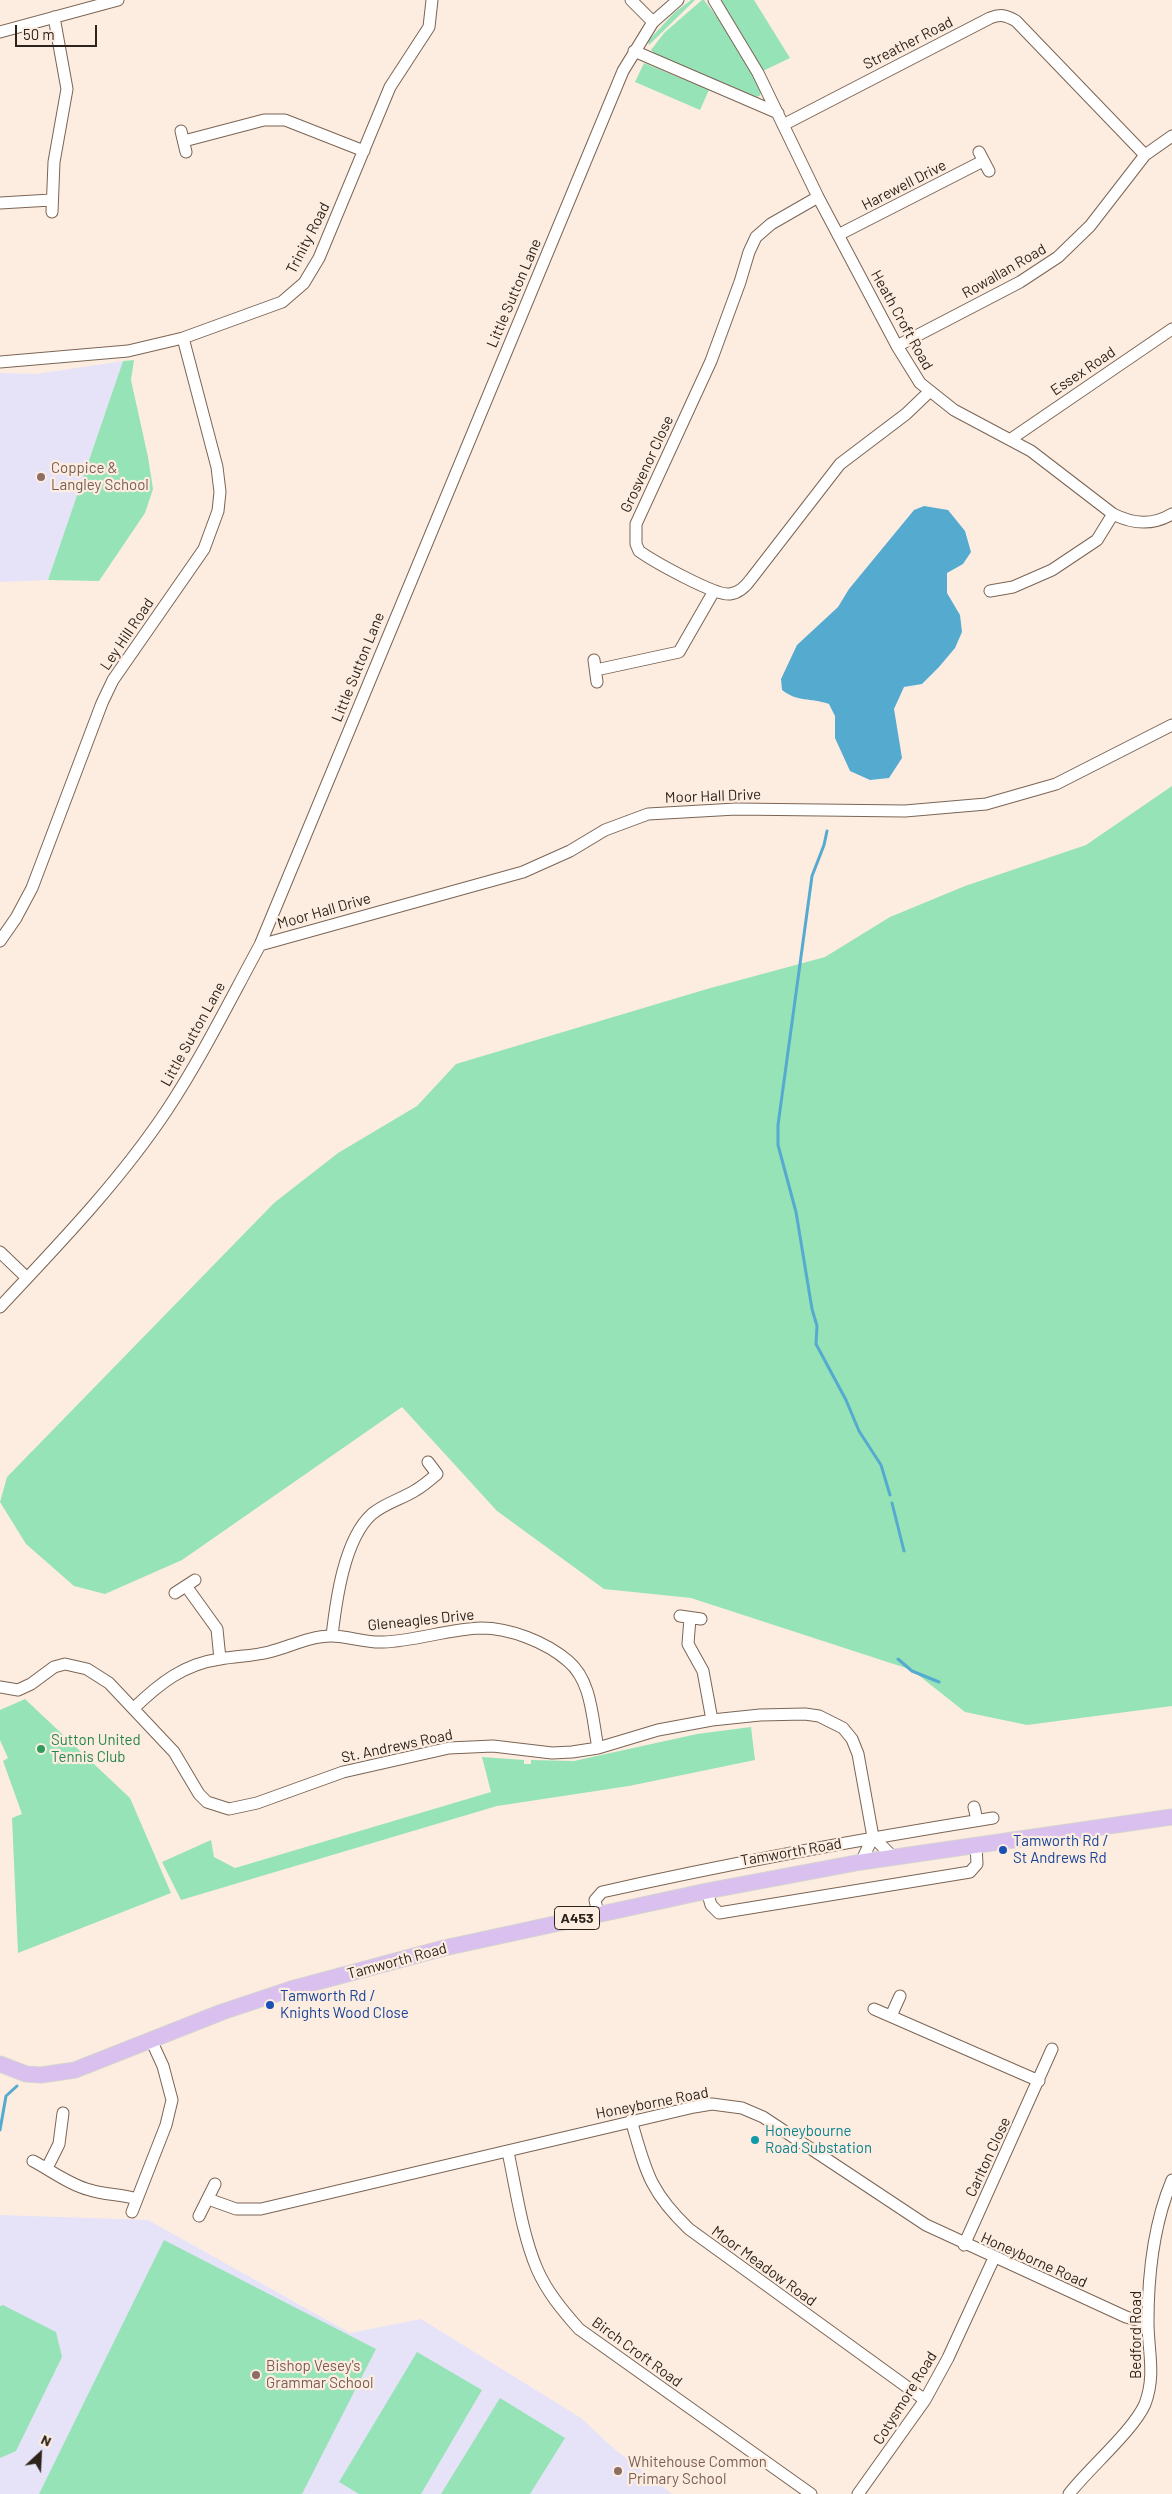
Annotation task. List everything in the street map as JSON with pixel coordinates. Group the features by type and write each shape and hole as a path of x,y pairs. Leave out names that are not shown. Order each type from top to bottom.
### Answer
{"main road":[{"name":"Tamworth Road","path":"0,2064 26,2074 58,2074 76,2070 222,2012 291,1989 444,1948 707,1890 861,1862 1172,1817"}],"street":[{"path":"0,32 118,0"},
{"name":"Trinity Road","path":"0,362 128,351 183,338 282,302 304,283 319,258 390,87 429,27 432,0"},
{"path":"631,0 653,22"},
{"name":"Little Sutton Lane","path":"0,1307 107,1191 166,1110 192,1069 260,945 476,420 622,72 653,22 678,0"},
{"name":"Heath Croft Road","path":"714,0 758,73 818,197 909,369 929,392 954,410 1011,439 1051,464 1113,514 1127,521 1138,523 1165,518 1172,514"},
{"name":"Streather Road","path":"783,124 990,18 998,15 1007,15 1016,21 1145,155"},
{"path":"52,212 54,162 67,89 54,17"},
{"path":"634,50 778,113"},
{"path":"184,141 264,120 285,120 364,151"},
{"name":"Rowallan Road","path":"897,346 1020,282 1058,257 1090,226 1145,155 1172,136"},
{"name":"Harewell Drive","path":"838,234 984,162"},
{"name":"Grosvenor Close","path":"714,592 639,551 636,544 636,524 711,361 756,237 770,224 818,197"},
{"path":"0,203 51,200"},
{"name":"Essex Road","path":"1011,439 1172,329"},
{"name":"Ley Hill Road","path":"0,940 16,918 32,888 102,703 113,680 204,549 212,530 220,492 218,467 183,338"},
{"path":"596,671 679,652 714,592 730,594 745,586 840,464 906,414 929,392"},
{"path":"990,591 1013,587 1052,570 1097,540 1113,514"},
{"name":"Moor Hall Drive","path":"260,945 523,872 570,851 605,830 648,814 736,809 905,811 986,804 1056,784 1172,726"},
{"path":"0,1252 27,1278"},
{"path":"332,1636 343,1569 363,1526 371,1515 382,1507 416,1490 437,1474 428,1462"},
{"path":"176,1593 190,1583 217,1630 220,1658"},
{"path":"690,1618 688,1644 702,1671 712,1720"},
{"name":"Gleneagles Drive","path":"134,1708 170,1676 194,1665 220,1658 270,1652 332,1636 359,1641 383,1642 481,1628 514,1634 536,1642 568,1661 585,1682 598,1748"},
{"name":"St. Andrews Road","path":"0,1688 18,1690 31,1684 54,1667 65,1664 87,1669 109,1683 134,1708 174,1752 200,1794 208,1802 229,1809 257,1803 343,1772 450,1748 493,1746 552,1753 598,1748 658,1730 712,1720 805,1714 832,1720 843,1728 852,1739 858,1754 872,1837"},
{"path":"974,1807 976,1820"},
{"name":"Tamworth Road","path":"598,1914 595,1900 602,1892 713,1866 872,1837 993,1818"},
{"path":"861,1862 872,1837 893,1857"},
{"path":"707,1890 711,1905 719,1913 970,1872 977,1864 976,1845"},
{"path":"891,2016 900,1996"},
{"path":"874,2009 1039,2081"},
{"path":"132,2212 166,2125 172,2100 163,2066 151,2040"},
{"name":"Carlton Close","path":"964,2245 1052,2049"},
{"name":"Honeyborne Road","path":"208,2199 236,2209 261,2209 508,2152 631,2120 712,2104 742,2108 763,2117 926,2225 964,2245 1126,2317 1148,2323"},
{"path":"47,2168 59,2144 63,2113"},
{"name":"Moor Meadow Road","path":"631,2120 647,2174 655,2191 667,2208 689,2229 925,2400"},
{"name":"Birch Croft Road","path":"508,2152 520,2211 537,2268 552,2296 579,2329 811,2494"},
{"path":"33,2161 76,2185 91,2191 121,2194 137,2199"},
{"name":"Bedford Road","path":"1069,2494 1143,2408 1152,2378 1148,2323 1156,2239 1166,2194 1172,2180"},
{"path":"199,2216 215,2184"},
{"name":"Cotysmore Road","path":"858,2494 925,2400 948,2358 994,2258"}],"shaded area":[{"name":"Coppice & Langley School","path":"123,361 48,580 0,582 0,373 36,374"},
{"name":"Bishop Vesey's Grammar School","path":"0,2215 148,2220 350,2333 421,2319 581,2418 612,2447 672,2494 0,2494"}],"green space":[{"path":"691,0 695,0 649,45 648,41 674,13"},
{"path":"704,0 721,22 736,44 761,92 760,96 756,97 655,54 651,50 664,33"},
{"path":"721,0 754,0 790,58 763,71"},
{"path":"644,63 709,90 700,110 635,82"},
{"path":"134,360 131,380 153,489 145,513 99,581 48,580 123,361"},
{"path":"1172,786 1172,1706 1027,1725 965,1712 912,1670 691,1598 604,1589 497,1511 402,1407 182,1560 105,1594 74,1586 26,1544 0,1502 7,1477 274,1203 338,1153 417,1106 456,1064 707,989 825,957 890,917 965,886 1086,845"},
{"path":"25,1699 130,1798 171,1893 18,1953 12,1818 22,1814 3,1761 8,1758 0,1740 0,1710"},
{"path":"751,1727 755,1760 629,1786 497,1806 181,1900 162,1862 211,1840 214,1857 235,1868 491,1792 482,1757 524,1760 524,1764 531,1764 531,1760 574,1761 697,1734"},
{"path":"164,2240 376,2349 302,2494 39,2494"},
{"path":"3,2305 56,2332 62,2357 16,2451 0,2458 0,2306"},
{"path":"417,2352 482,2390 421,2494 359,2494 339,2482"},
{"path":"500,2398 565,2438 530,2494 441,2494"}],"water":[{"path":"924,506 948,510 965,531 971,552 963,564 947,573 947,593 960,615 962,632 955,648 922,684 904,687 894,709 902,758 889,778 870,780 850,771 835,738 835,716 829,704 788,694 782,690 781,679 797,645 838,607 849,589 914,510"}],"waterway":[{"path":"827,831 824,845 812,876 778,1125 778,1145 796,1212 812,1309 817,1326 816,1344 846,1400 859,1431 881,1465 890,1495"},
{"path":"892,1503 904,1551"},
{"path":"898,1659 912,1671 939,1682"},
{"path":"0,2130 6,2096 17,2086"}],"place":[{"name":"Coppice & Langley School","path":"41,477"},
{"name":"Sutton United Tennis Club","path":"41,1749"},
{"name":"Tamworth Rd / St Andrews Rd","path":"1003,1850"},
{"name":"Tamworth Rd / Knights Wood Close","path":"270,2005"},
{"name":"Honeybourne Road Substation","path":"755,2140"},
{"name":"Bishop Vesey's Grammar School","path":"256,2375"},
{"name":"Whitehouse Common Primary School","path":"618,2471"}]}
